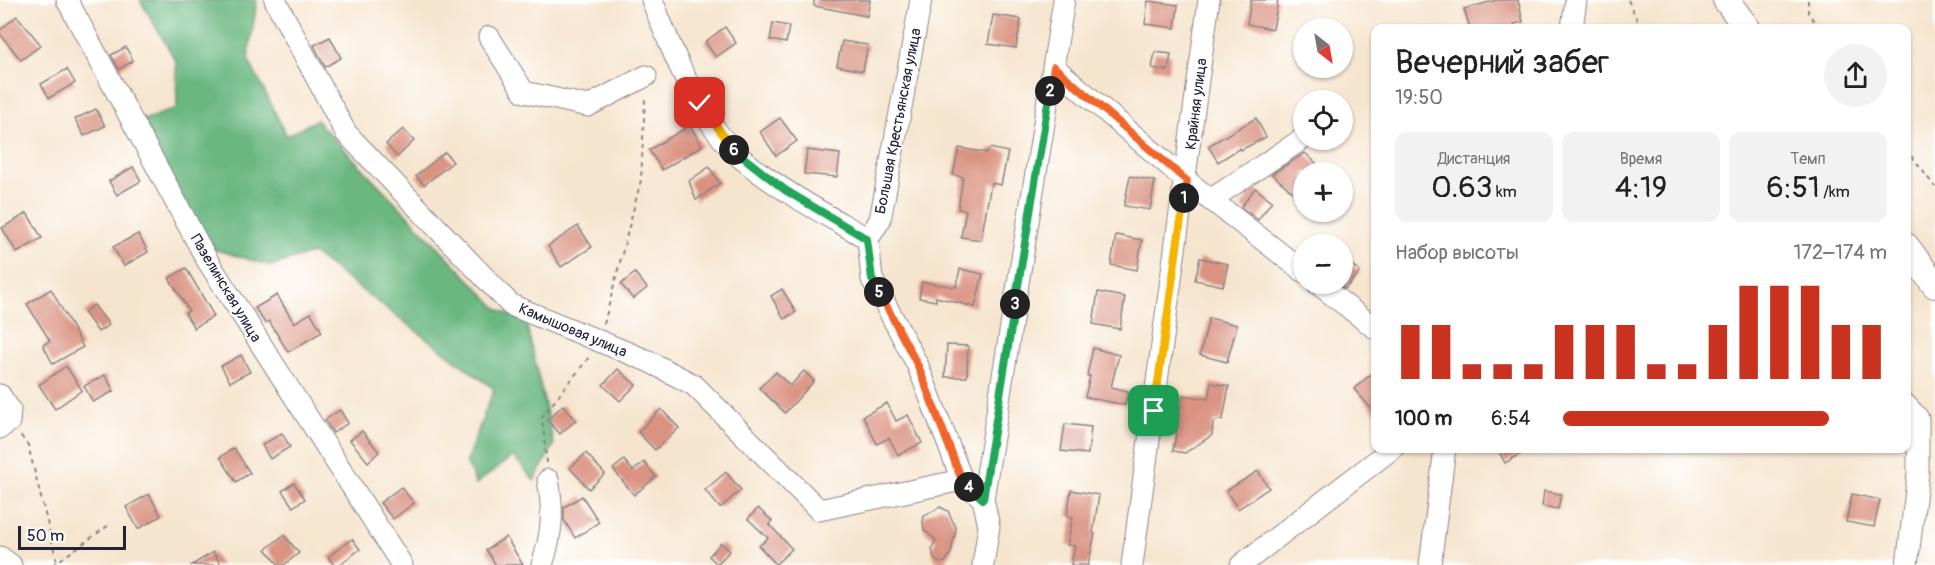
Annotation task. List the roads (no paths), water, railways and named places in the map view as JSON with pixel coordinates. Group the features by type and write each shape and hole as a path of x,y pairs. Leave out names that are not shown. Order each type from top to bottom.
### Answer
{"main road":[{"path":"1726,0 1744,24"},
{"path":"1911,253 1935,285"}],"street":[{"name":"Пазелинская улица","path":"67,0 207,260 402,565"},
{"name":"Камышовая улица","path":"275,0 346,133 511,305 600,341 694,385 819,510 962,480"},
{"path":"652,0 672,53 700,103 728,144 740,157 785,190 867,239 872,279 918,366 962,480 983,499"},
{"name":"Большая Крестьянская улица","path":"867,239 880,220 921,0"},
{"path":"983,565 989,526 983,499 1064,0"},
{"name":"Крайняя улица","path":"1132,565 1187,181 1209,0"},
{"path":"1573,24 1576,0"},
{"path":"489,37 524,92 588,106 646,76"},
{"path":"1054,67 1210,200 1293,264"},
{"path":"1210,200 1293,145"},
{"path":"1331,294 1371,325"},
{"path":"0,395 10,410 4,425"},
{"path":"1907,565 1918,474 1912,411"},
{"path":"1241,565 1387,453"},
{"path":"1430,565 1444,453"},
{"path":"542,565 551,538 553,507 549,480"},
{"path":"0,556 11,565"}]}
